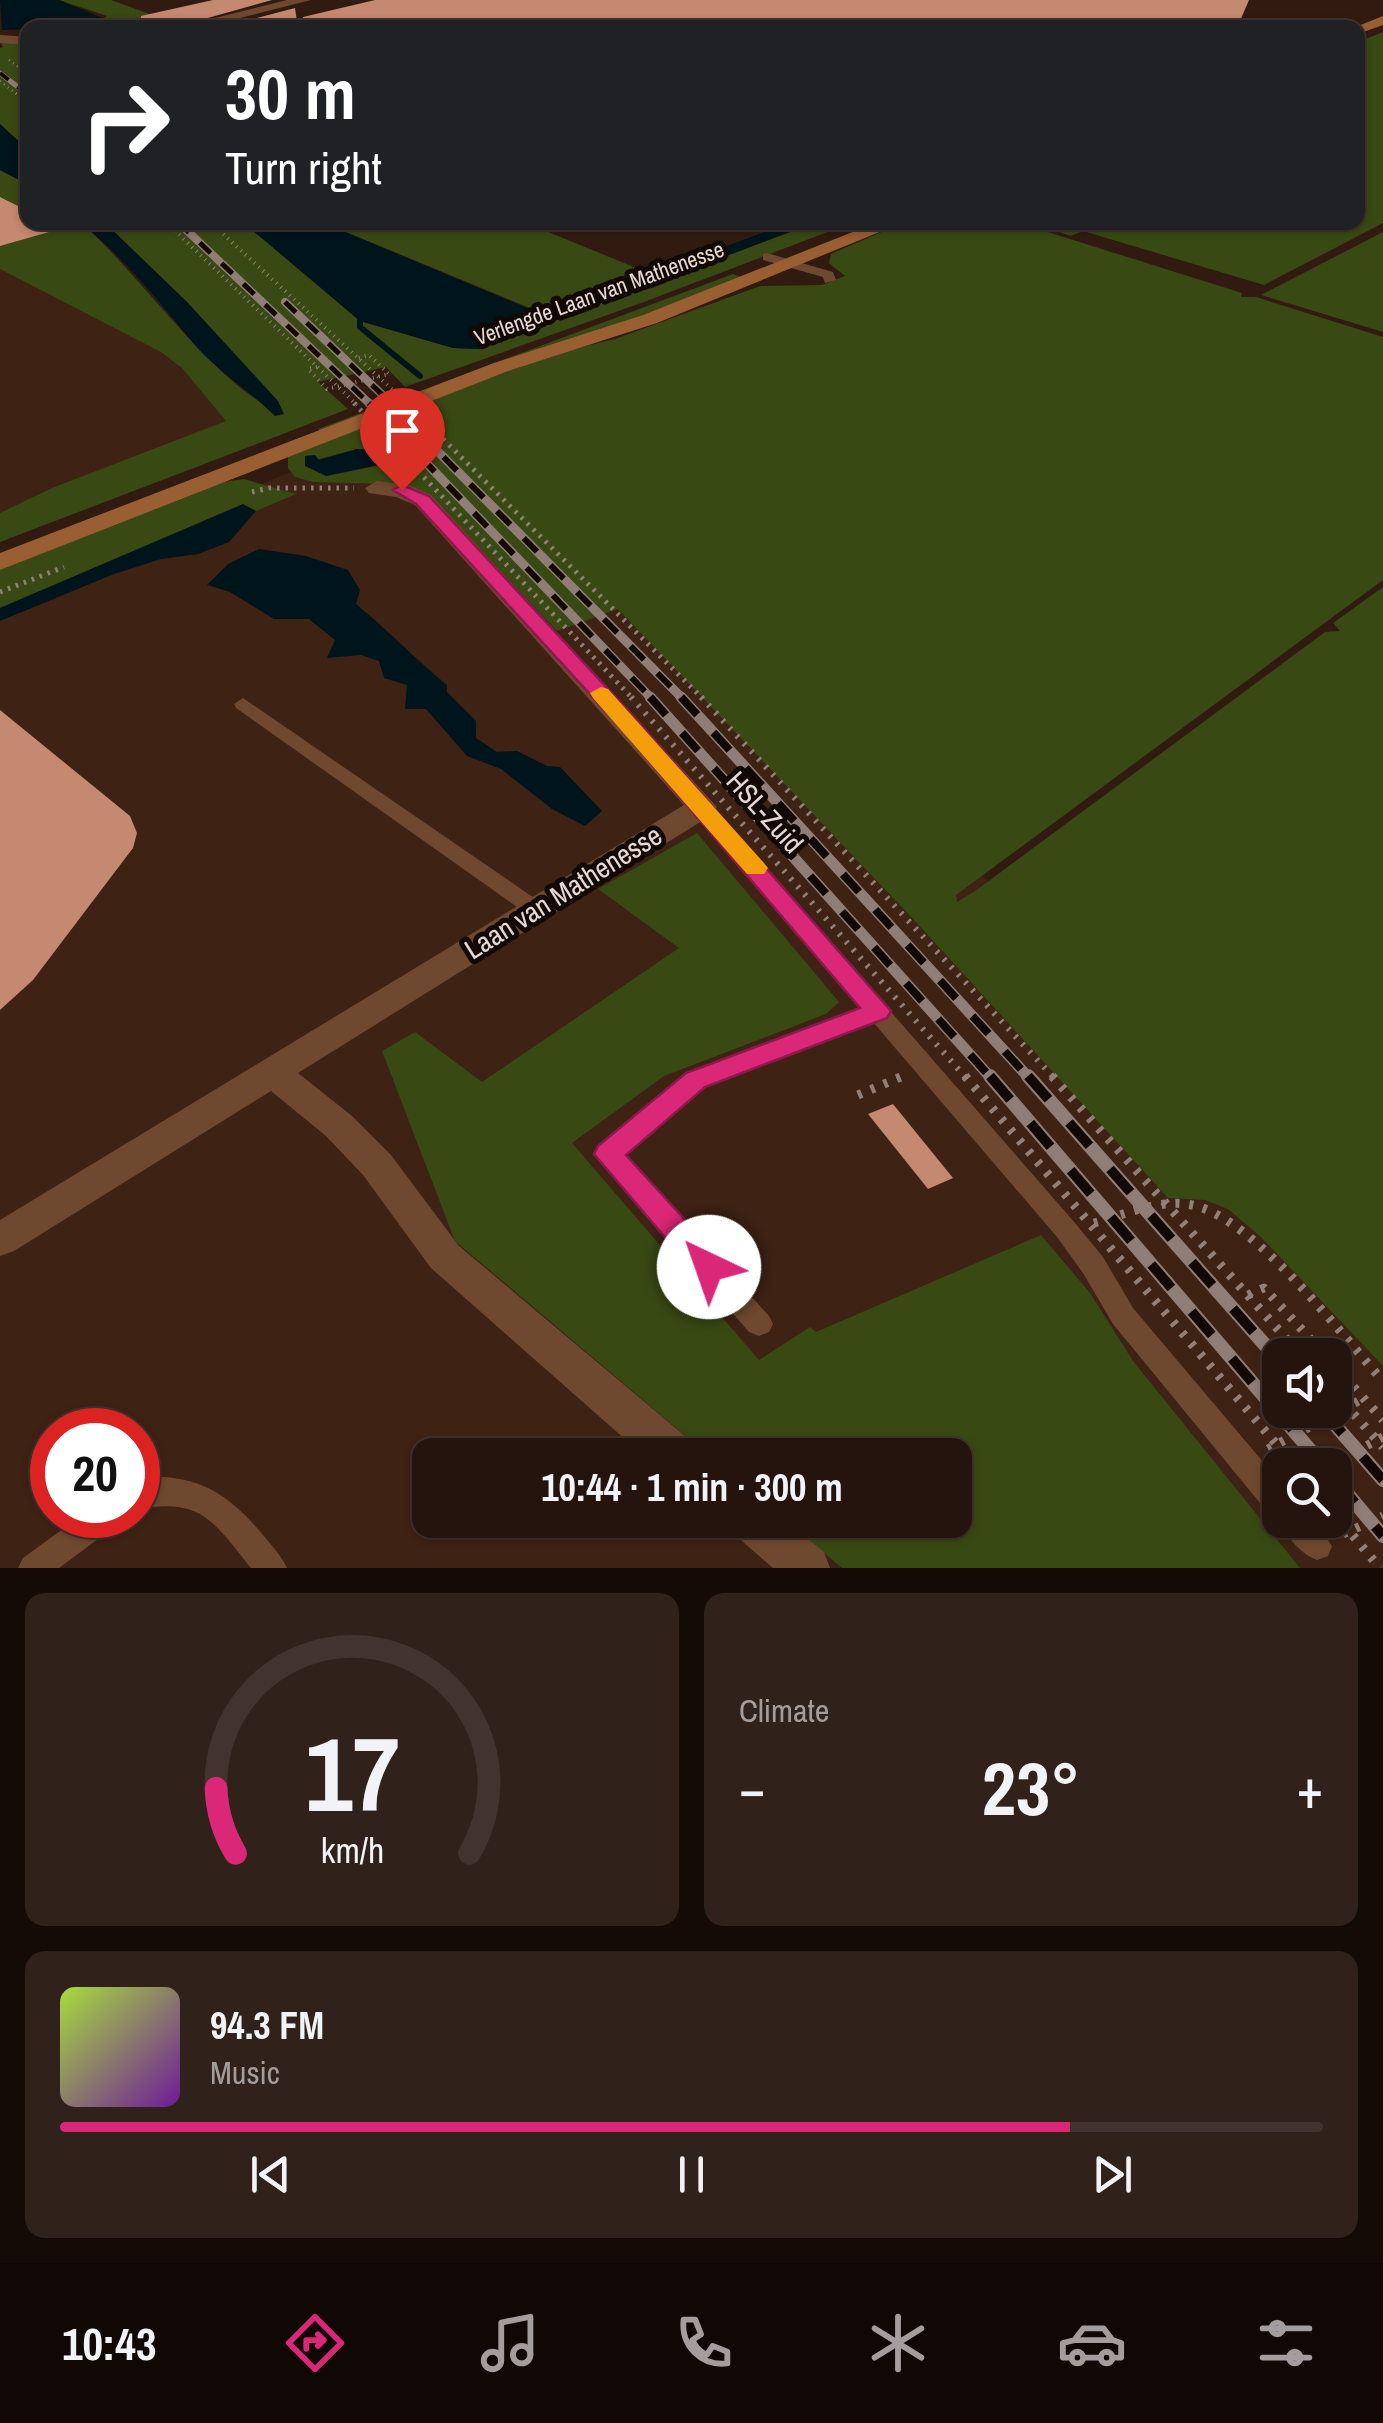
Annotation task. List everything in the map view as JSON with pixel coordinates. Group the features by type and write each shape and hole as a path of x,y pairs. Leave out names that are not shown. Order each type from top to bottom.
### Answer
{"street":[{"path":"216,20 304,0"},
{"name":"Verlengde Laan van Mathenesse","path":"0,547 470,366 781,263 843,230"},
{"path":"0,562 501,367 650,319 781,263 873,230"},
{"path":"377,488 402,490 423,500 702,807"},
{"name":"Laan van Mathenesse","path":"0,1240 702,807"},
{"path":"272,1072 339,1126 378,1164 445,1257 655,1438"},
{"path":"772,1538 806,1568"}],"lane":[{"path":"243,704 536,909"},
{"path":"702,807 1066,1230 1093,1265 1123,1316 1262,1482"},
{"path":"759,1324 608,1154 696,1080 878,1011"},
{"path":"160,1490 192,1492 213,1502 271,1568"},
{"path":"34,1568 75,1538"},
{"path":"1310,1538 1317,1546"}],"path":[{"path":"0,82 20,98"},
{"name":"HSL-Zuid","path":"174,230 317,367 484,537 720,795 941,1048 1280,1448"},
{"name":"HSL-Zuid","path":"219,230 359,358 538,531 732,731 960,976 1286,1338"},
{"path":"317,367 308,369 326,388 389,374 369,355 359,358"},
{"path":"245,494 269,488 377,488"},
{"path":"0,592 70,564"},
{"path":"858,1094 904,1076"},
{"path":"1066,1230 1162,1205 1189,1204 1223,1216 1254,1242 1383,1382"},
{"path":"1248,1295 1264,1288 1310,1338"},
{"path":"1352,1385 1383,1420"},
{"path":"1260,1454 1364,1398"},
{"path":"1352,1412 1383,1447"},
{"path":"1352,1454 1383,1438"},
{"path":"1317,1546 1383,1516"},
{"path":"1352,1534 1380,1568"}],"shaded area":[{"path":"0,162 20,205 20,230 37,230 253,427 0,523"},
{"path":"487,395 1383,1264 1383,1568 0,1568 0,587"}],"green space":[{"path":"59,0 111,0 166,20 102,20 107,16"},
{"path":"1383,32 1383,223 1264,285 1083,231 1071,236 1053,230 1365,230 1365,39"},
{"path":"0,41 20,42 20,143 0,124"},
{"path":"0,170 20,180 20,230 88,230 206,356 257,400 278,408 188,303 112,230 252,230 360,321 453,348 479,349 795,230 833,230 405,387 386,367 318,382 348,409 0,542 0,513 52,488 226,421 182,368 161,352 0,269"},
{"path":"341,230 543,230 651,274 557,310 537,311"},
{"path":"886,230 1041,230 1242,293 1241,297 1256,297 1383,337 1383,580 956,895 957,902 978,889 1325,632 1340,631 1333,623 1383,587 1383,1366 1261,1237 1228,1209 1205,1200 1168,1198 915,921 618,609 557,631 430,496 389,484 313,482 295,477 288,468 288,457 540,357 615,339 760,286 822,285 845,276 829,263 831,254","holes":["357,449 366,452 377,466 326,476 308,462"]},
{"path":"1383,232 1383,332 1261,295"},
{"path":"733,274 744,278 324,432 318,429"},
{"path":"244,479 296,494 256,511 243,505 0,608 0,567 216,483"},
{"path":"697,833 839,1002 826,1014 664,1076 572,1143 759,1360 810,1327 816,1332 1041,1235 1090,1293 1133,1361 1262,1521 1262,1538 1276,1538 1300,1568 842,1568 806,1538 972,1538 972,1438 688,1438 455,1241 382,1051 415,1032 482,1082 679,948 598,889"}],"water":[{"path":"0,0 59,0 108,20 20,20 20,29 2,30"},
{"path":"0,124 20,143 20,180 0,170"},
{"path":"89,230 112,230 188,303 278,401 284,414 275,416 212,363"},
{"path":"252,230 341,230 527,308 547,312 770,230 795,230 479,349 453,348 360,321"},
{"path":"357,449 371,450 375,454 370,456 378,465 326,476 305,466 305,456 315,455 319,460"},
{"path":"243,504 256,511 229,542 198,554 161,559 114,574 0,621 0,608"},
{"path":"259,549 306,556 348,570 360,590 356,604 447,685 447,692 476,721 476,738 497,752 517,751 547,766 560,767 602,811 585,826 552,809 501,769 467,756 426,709 405,709 407,685 384,678 379,661 361,655 327,658 335,640 309,619 274,619 230,592 207,585 228,564"}],"building":[{"path":"213,0 272,0 201,20 141,20 141,16"},
{"path":"375,0 1249,0 1240,20 303,17"},
{"path":"295,8 297,20 249,20"},
{"path":"0,197 20,207 20,230 56,230 0,246"},
{"path":"0,710 130,816 137,833 133,848 33,980 0,1010"},
{"path":"893,1104 953,1178 928,1189 868,1114"}],"waterway":[{"path":"360,321 360,327 420,376"}],"railway":[{"path":"0,73 20,89"},
{"path":"186,230 370,404"},
{"path":"285,302 393,405"},
{"path":"390,403 683,699"},
{"path":"370,404 652,699"},
{"path":"650,697 992,1079"},
{"path":"681,697 1030,1079"},
{"path":"990,1076 1308,1448"},
{"path":"1028,1076 1262,1342"},
{"path":"1338,1428 1383,1480"},
{"path":"1352,1499 1383,1536"}],"slow traffic":[{"path":"601,693 756,868"}],"route":[{"path":"402,490 423,500 629,723 878,1011 696,1080 608,1154 709,1267"}]}
